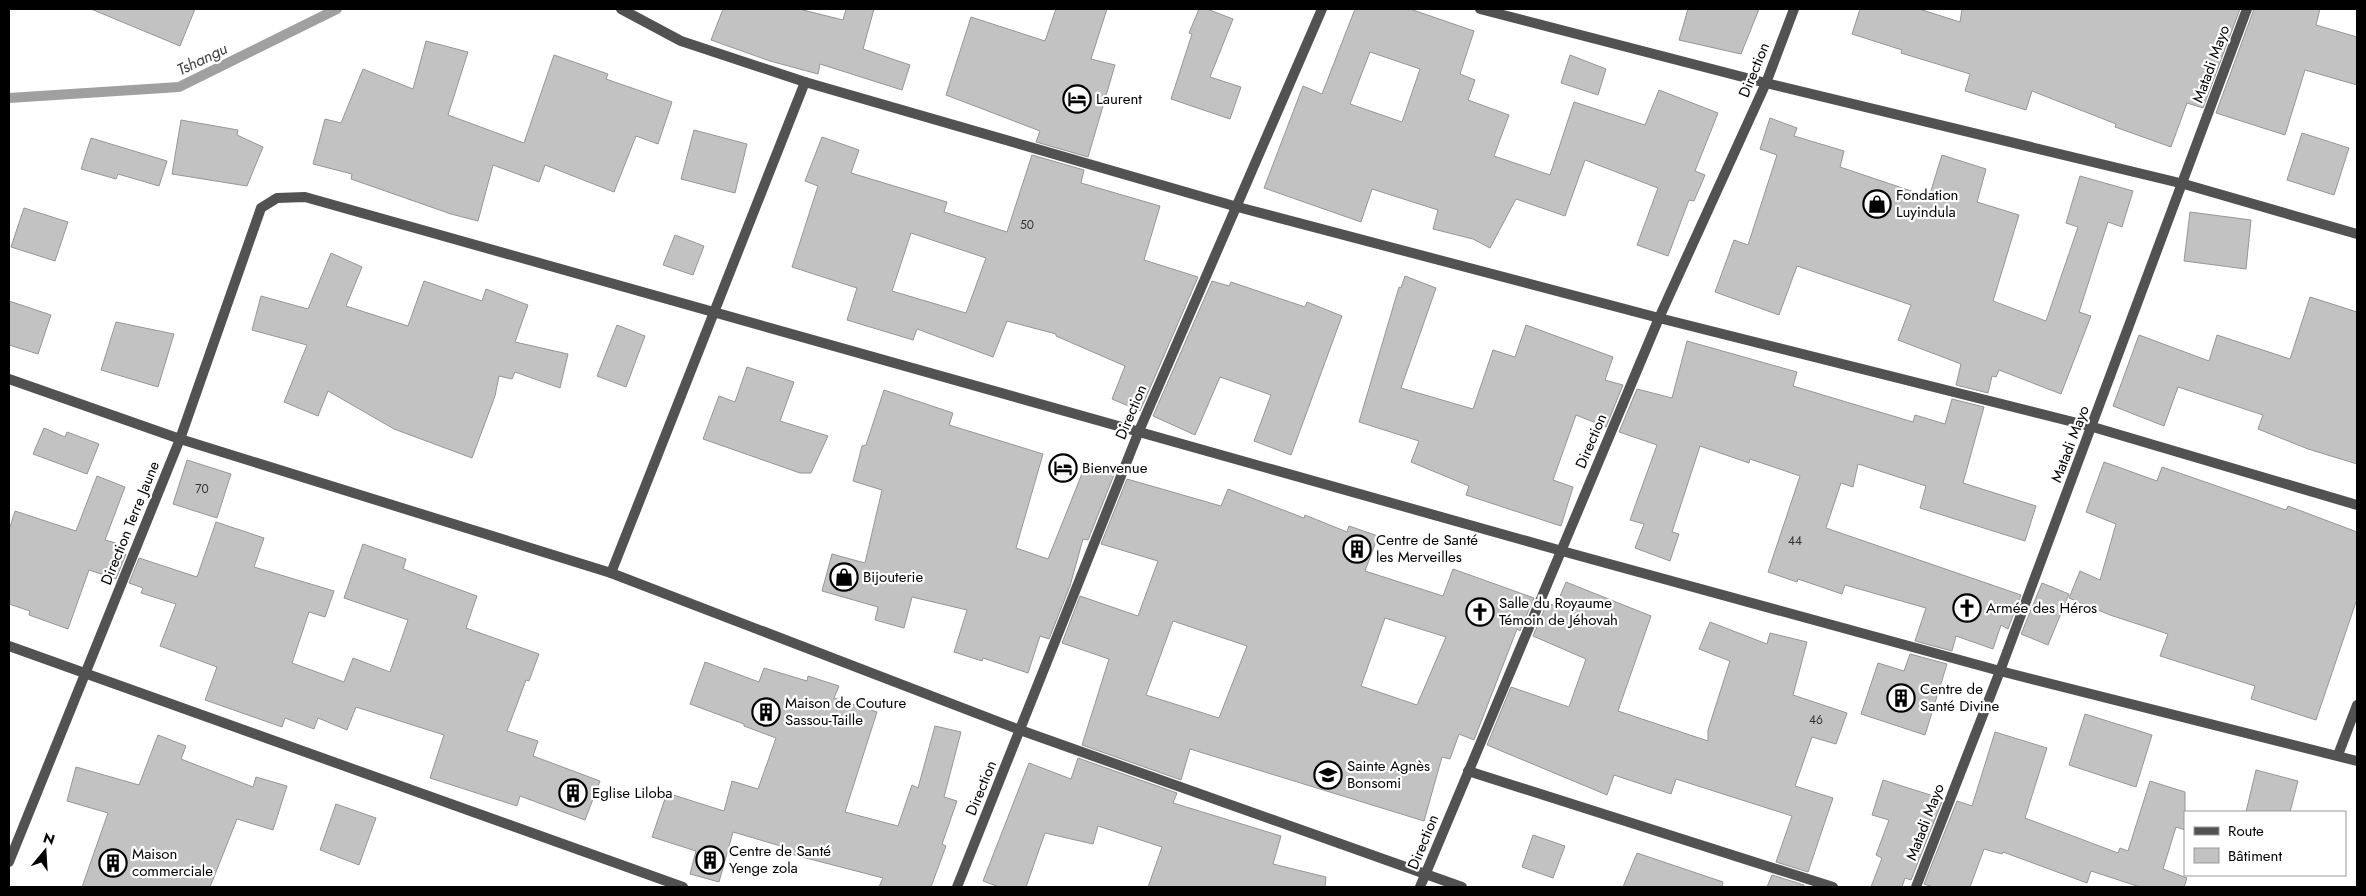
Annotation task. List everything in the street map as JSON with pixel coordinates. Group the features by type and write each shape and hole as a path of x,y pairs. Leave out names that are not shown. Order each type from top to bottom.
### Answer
{"street":[{"path":"621,9 681,41 805,82 1234,206 1659,318 2093,427 2357,505"},
{"name":"Direction","path":"957,887 1138,431 1234,206 1322,9"},
{"path":"1480,9 1766,83 2184,184 2357,234"},
{"name":"Direction","path":"1420,887 1659,318 1766,83 1794,9"},
{"name":"Matadi Mayo","path":"1916,887 2093,427 2247,9"},
{"path":"610,573 805,82"},
{"name":"Direction Terre Jaune","path":"9,862 180,439 261,208 277,198 305,196 713,313"},
{"path":"713,313 1562,551 2000,671 2357,761"},
{"path":"9,379 180,439 610,573 1020,730 1462,887"},
{"path":"9,646 683,887"},
{"path":"2338,755 2357,706"},
{"path":"1468,771 1833,887"}],"building":[{"path":"91,9 195,9 180,46"},
{"path":"723,9 799,9 843,20 846,9 874,9 863,49 910,65 902,90 820,64 818,74 770,61 711,40"},
{"path":"1056,9 1107,9 1091,59 1115,65 1088,157 1036,142 1040,131 946,95 971,17 1045,41"},
{"path":"1199,9 1207,9 1233,19 1210,77 1241,87 1230,119 1171,99 1192,34 1189,33"},
{"path":"1355,9 1410,9 1474,31 1460,74 1475,80 1468,100 1509,115 1494,156 1550,175 1574,102 1645,125 1659,90 1718,113 1695,171 1705,175 1694,201 1689,200 1668,256 1637,245 1658,188 1585,160 1565,216 1516,199 1490,248 1473,239 1433,229 1438,210 1372,189 1361,222 1264,188 1303,86 1322,94","holes":["1370,52 1420,69 1402,122 1350,104"]},
{"path":"1688,9 1759,9 1741,54 1679,40"},
{"path":"1860,9 1919,9 1960,22 1962,9 2240,9 2203,108 2187,103 2171,147 2115,127 2116,124 2032,91 2026,110 1965,91 1970,74 1901,53 1902,50 1852,34"},
{"path":"2254,9 2320,9 2316,25 2357,37 2357,85 2305,70 2285,135 2216,113"},
{"path":"426,41 468,52 448,115 524,143 554,55 608,74 606,79 672,102 658,144 636,136 614,192 545,165 539,182 493,165 478,221 451,214 351,179 352,174 313,164 325,119 341,123 363,69 413,89"},
{"path":"1570,55 1606,69 1598,95 1561,83"},
{"path":"1770,118 1797,128 1794,136 1844,151 1840,167 1929,197 1942,155 1986,169 1977,202 2019,215 1993,301 2046,321 2078,227 2066,223 2080,176 2133,191 2122,227 2108,222 2079,312 2091,316 2061,394 1999,370 1996,377 1992,376 1988,393 1956,385 1961,364 1898,340 1911,305 1797,266 1779,315 1715,292 1734,240 1748,245 1777,155 1760,149"},
{"path":"181,120 238,130 237,135 263,147 247,186 172,174"},
{"path":"694,130 747,144 735,193 681,179"},
{"path":"2302,133 2349,148 2334,195 2287,180"},
{"path":"822,137 859,150 851,173 947,202 944,212 1007,232 1032,155 1084,170 1081,183 1160,206 1144,260 1198,277 1140,411 1112,399 1125,366 1056,336 1056,334 1007,321 993,357 917,329 913,340 847,320 857,288 792,267 818,186 805,181","holes":["911,233 986,258 966,313 892,291"]},
{"path":"91,138 167,161 159,186 118,174 116,179 81,169"},
{"path":"24,208 68,222 55,261 11,247"},
{"path":"2190,212 2251,220 2246,269 2184,261"},
{"path":"675,235 704,246 693,275 663,265"},
{"path":"331,253 362,267 346,306 408,326 424,281 482,301 486,289 528,305 515,342 568,354 560,388 515,372 512,379 499,376 495,396 472,458 394,429 328,391 318,416 284,402 307,345 252,330 261,296 308,309"},
{"path":"1405,276 1436,288 1401,388 1473,409 1493,350 1515,357 1526,325 1613,357 1605,380 1623,385 1606,427 1576,415 1553,480 1573,487 1561,526 1466,495 1469,486 1411,462 1419,441 1359,422 1399,287 1401,288"},
{"path":"1212,281 1229,286 1231,282 1305,307 1307,302 1342,316 1291,455 1254,441 1271,395 1220,377 1195,435 1153,416"},
{"path":"2310,297 2357,312 2357,464 2308,449 2258,429 2263,415 2178,387 2164,426 2113,406 2139,335 2209,361 2217,335 2290,359"},
{"path":"9,301 51,315 38,354 9,345"},
{"path":"116,322 174,334 158,387 101,370"},
{"path":"617,325 645,336 626,387 597,376"},
{"path":"1687,341 1797,372 1793,386 1913,422 1915,415 1945,424 1952,399 1984,407 1963,483 2036,506 2025,541 1920,508 1926,486 1858,464 1853,487 1841,483 1826,528 2021,595 2008,629 2001,625 1993,649 1956,636 1952,651 1915,641 1926,608 1845,585 1842,594 1798,579 1797,582 1768,572 1800,476 1750,459 1749,463 1700,446 1672,532 1679,534 1670,561 1635,548 1644,524 1630,520 1657,445 1619,432 1637,389 1672,398"},
{"path":"747,367 794,382 780,421 828,436 811,473 800,473 703,439 719,396 735,402"},
{"path":"884,390 953,413 949,425 1043,454 1016,548 1048,559 1085,466 1114,475 1088,540 1083,539 1070,586 1049,639 1040,636 1028,673 983,658 982,661 954,652 967,610 912,597 904,628 875,620 878,607 822,591 832,554 865,563 882,490 853,481 862,446 866,445"},
{"path":"44,428 65,437 67,432 99,444 87,474 33,454"},
{"path":"187,460 231,474 217,518 173,504"},
{"path":"2104,462 2157,481 2162,467 2286,510 2288,506 2357,532 2357,599 2316,720 2251,699 2255,686 2160,656 2168,634 2110,615 2069,598 2080,571 2100,580 2116,524 2086,512"},
{"path":"97,476 125,487 105,540 116,543 113,550 126,554 116,579 89,570 68,629 29,615 30,611 9,604 9,530 15,511 76,531"},
{"path":"1127,479 1221,506 1228,489 1304,518 1305,515 1347,532 1349,526 1378,536 1365,571 1443,596 1453,569 1534,598 1520,631 1517,629 1474,740 1459,734 1450,759 1442,757 1424,821 1190,749 1181,780 1082,745 1109,659 1062,643 1080,596 1138,616 1158,561 1101,544","holes":["1385,618 1446,637 1417,705 1361,686","1173,621 1247,646 1219,718 1146,695"]},
{"path":"216,522 264,538 254,567 334,591 325,617 309,612 292,663 344,682 353,658 390,672 408,620 344,598 363,544 406,559 403,569 477,596 466,628 539,654 529,681 526,680 507,731 538,741 533,756 600,781 585,820 520,796 517,806 430,778 444,735 356,707 347,730 318,718 314,729 285,718 282,727 205,700 217,667 160,646 176,604 141,593 143,588 129,583 139,558 197,577"},
{"path":"1566,582 1651,616 1618,711 1708,741 1708,730 1730,661 1699,649 1710,622 1767,644 1770,633 1807,642 1793,695 1847,713 1836,744 1812,737 1795,786 1833,798 1808,872 1776,862 1792,816 1676,779 1671,794 1614,775 1607,795 1487,745 1511,687 1569,707 1586,659 1533,636 1547,603 1556,606"},
{"path":"2042,583 2069,594 2048,645 2021,634"},
{"name":"Centre de Santé Divine","path":"1910,654 1947,664 1925,735 1861,714 1878,663 1904,671"},
{"path":"705,662 759,682 764,668 807,681 808,676 839,686 834,698 877,712 845,812 898,826 912,785 918,788 935,726 961,732 944,797 957,801 942,844 946,846 931,887 879,887 883,878 783,852 784,847 733,832 719,882 690,874 696,851 652,837 667,793 724,811 732,781 758,789 776,738 690,704"},
{"path":"2085,714 2152,735 2136,787 2069,765"},
{"path":"1995,732 2047,748 2025,818 2118,853 2120,848 2128,851 2150,781 2185,792 2184,830 2176,827 2163,869 2187,878 2184,887 2140,887 2091,871 2087,883 2003,852 2002,854 1984,849 1970,887 1933,887 1924,884 1957,801 1972,806"},
{"path":"158,735 186,746 181,759 253,787 256,777 287,786 273,830 237,819 210,887 82,887 108,813 67,801 76,767 139,785"},
{"path":"1078,758 1177,793 1173,803 1281,836 1273,864 1326,877 1325,887 1148,887 1162,847 1098,826 1093,844 1045,833 1026,887 999,887 983,881 1029,763 1071,779"},
{"path":"2256,770 2298,781 2290,811 2246,811"},
{"path":"1883,780 1943,799 1911,880 1905,878 1902,887 1871,887 1882,858 1876,855 1889,820 1872,815"},
{"path":"336,804 376,818 359,865 320,850"},
{"path":"1533,835 1565,846 1553,878 1522,867"},
{"path":"1637,853 1723,882 1722,887 1623,887"},
{"path":"1772,875 1804,885 1803,887 1767,887"}],"waterway":[{"name":"Tshangu","path":"9,98 179,87 337,9"}],"place":[{"name":"Laurent","path":"1077,99"},
{"name":"Fondation Luyindula","path":"1877,204"},
{"name":"Bienvenue","path":"1063,468"},
{"name":"Centre de Santé les Merveilles","path":"1357,549"},
{"name":"Bijouterie","path":"844,577"},
{"name":"Armée des Héros","path":"1967,608"},
{"name":"Salle du Royaume Témoin de Jéhovah","path":"1480,612"},
{"name":"Centre de Santé Divine","path":"1901,698"},
{"name":"Maison de Couture Sassou-Taille","path":"766,712"},
{"name":"Sainte Agnès Bonsomi","path":"1328,775"},
{"name":"Eglise Liloba","path":"573,793"},
{"name":"Centre de Santé Yenge zola","path":"710,860"},
{"name":"Maison commerciale","path":"113,863"}]}
